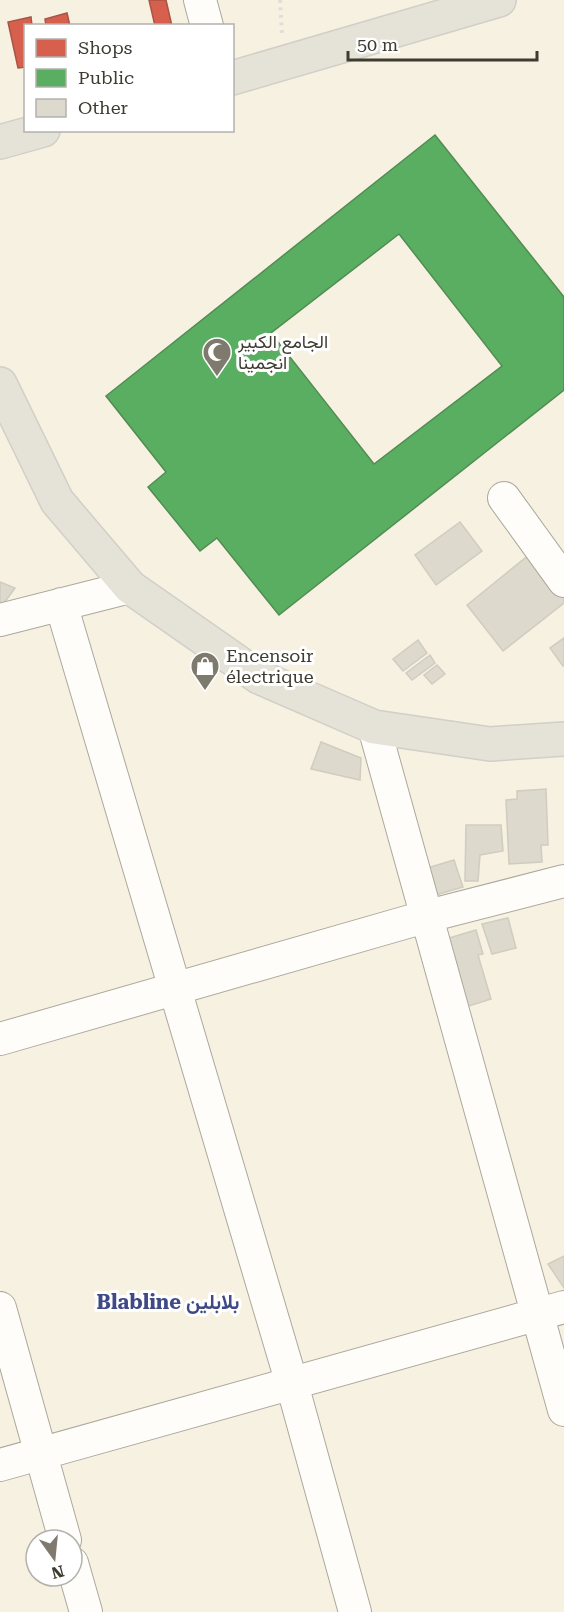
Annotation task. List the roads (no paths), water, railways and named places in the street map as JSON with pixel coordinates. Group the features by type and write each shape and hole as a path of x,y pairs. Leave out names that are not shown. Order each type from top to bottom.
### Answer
{"main road":[{"path":"234,77 499,0"},
{"path":"0,384 57,501 130,587 260,677 374,727 490,744 564,739"}],"street":[{"path":"200,0 206,24"},
{"path":"504,498 564,581"},
{"path":"0,620 130,587"},
{"path":"61,604 292,1384 355,1612"},
{"path":"374,727 428,916 550,1311 564,1410"},
{"path":"0,1039 428,916 564,880"},
{"path":"0,1308 62,1528"},
{"path":"0,1466 550,1311"},
{"path":"79,1588 86,1612"}],"place":[{"name":"الجامع الكبير انجمينا","path":"217,378"},
{"name":"Encensoir électrique","path":"205,692"}],"district":[{"name":"Blabline بلابلين","path":"168,1302"}]}
